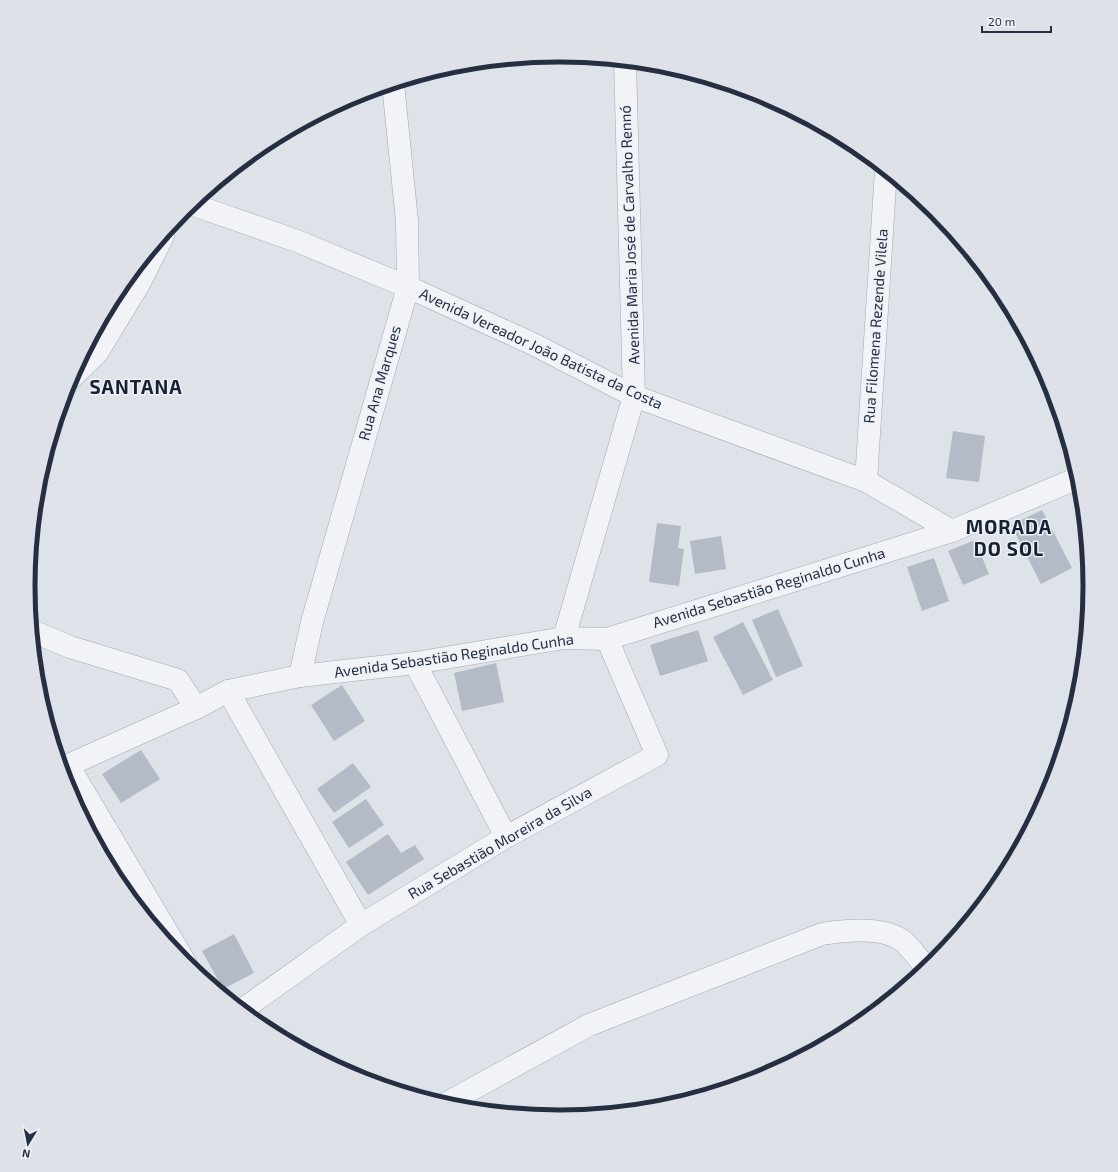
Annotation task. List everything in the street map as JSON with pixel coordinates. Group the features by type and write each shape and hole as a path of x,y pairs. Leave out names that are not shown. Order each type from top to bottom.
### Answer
{"street":[{"name":"Avenida Maria José de Carvalho Rennó","path":"564,638 634,396 625,66"},
{"name":"Rua Ana Marques","path":"300,676 312,622 408,288 407,221 394,89"},
{"name":"Rua Filomena Rezende Vilela","path":"866,481 886,176"},
{"name":"Avenida Vereador João Batista da Costa","path":"198,206 297,241 408,288 533,344 634,396 866,481 952,531"},
{"path":"84,366 97,353 139,284 153,256"},
{"name":"Avenida Sebastião Reginaldo Cunha","path":"67,765 196,708 228,691 300,676 415,663 564,638 607,639 952,531 1072,480"},
{"path":"37,634 70,647 178,680 196,708"},
{"name":"Rua Sebastião Moreira da Silva","path":"247,1007 361,925 506,837 657,755 607,639"},
{"path":"415,663 506,837"},
{"path":"228,691 361,925"},
{"path":"71,776 168,935"},
{"path":"454,1099 589,1025 822,934 844,930 867,930 887,935 903,941 923,963"}],"building":[{"path":"953,431 985,436 979,482 946,478"},
{"path":"1042,510 1072,568 1041,584 1011,525"},
{"path":"657,523 681,526 678,548 684,549 679,586 649,582"},
{"path":"721,536 726,569 695,574 690,541"},
{"path":"975,540 989,574 963,585 948,551"},
{"path":"934,558 949,601 922,611 907,567"},
{"path":"778,609 803,666 776,677 752,620"},
{"path":"743,622 773,680 743,695 713,637"},
{"path":"698,630 708,661 660,676 650,645"},
{"path":"496,663 504,702 462,711 454,673"},
{"path":"342,685 365,721 334,741 311,705"},
{"path":"141,750 160,779 121,803 102,774"},
{"path":"353,763 371,787 334,813 317,789"},
{"path":"366,799 384,825 349,848 332,822"},
{"path":"388,834 401,853 415,845 424,859 368,895 346,862"},
{"path":"234,934 254,973 224,988 202,951"}],"district":[{"name":"SANTANA","path":"136,387"},
{"name":"MORADA DO SOL","path":"1009,538"}]}
